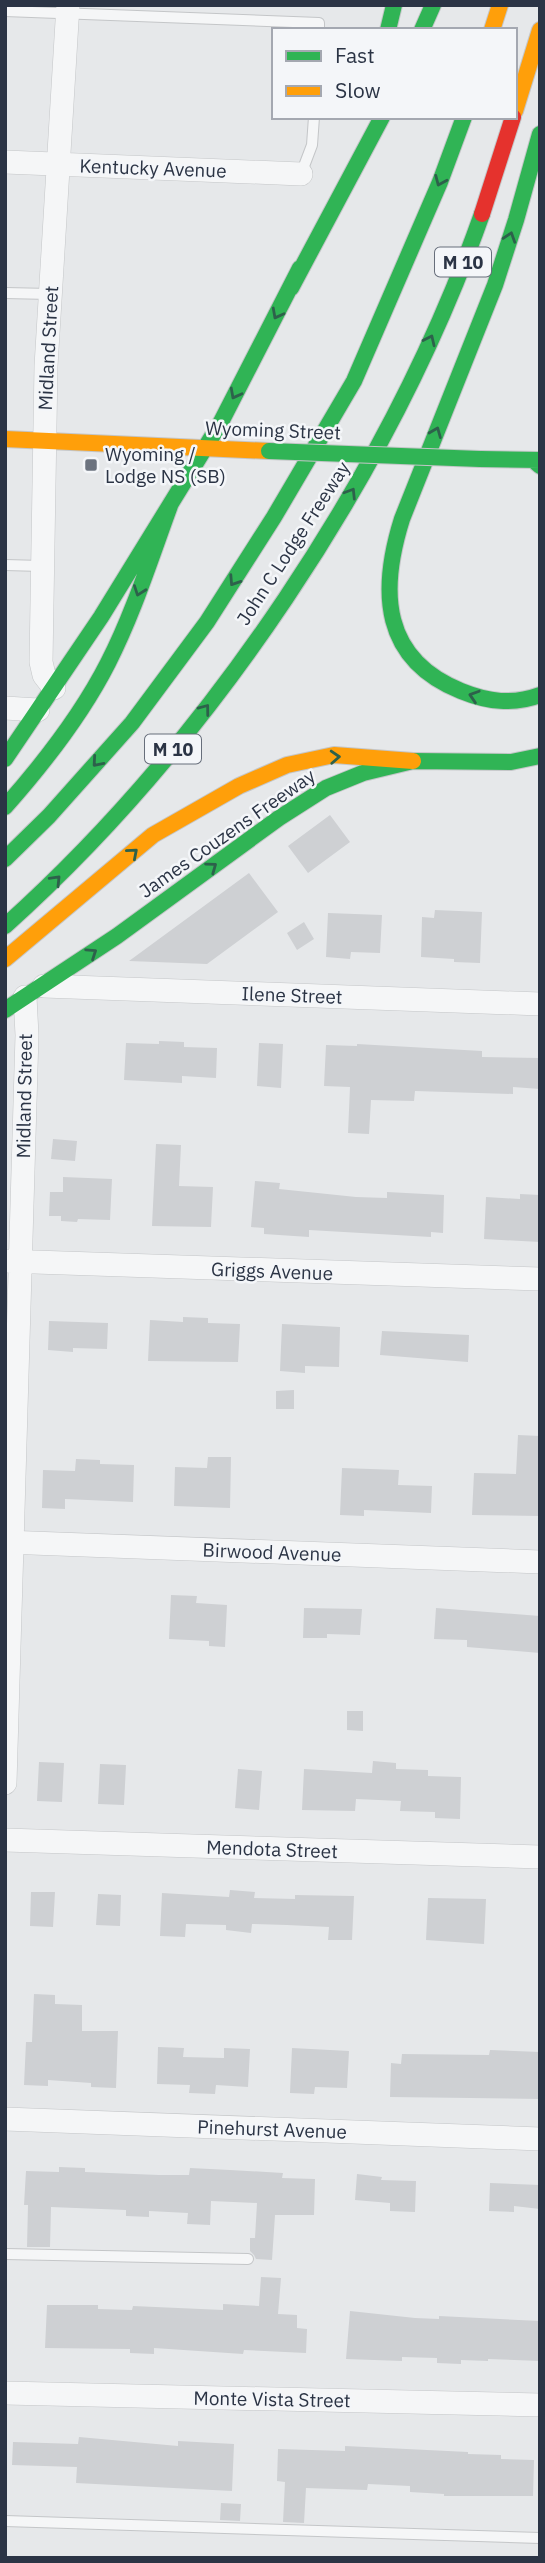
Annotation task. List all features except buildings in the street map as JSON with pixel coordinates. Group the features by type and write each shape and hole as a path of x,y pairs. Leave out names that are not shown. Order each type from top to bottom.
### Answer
{"main road":[{"path":"388,28 394,5"},
{"path":"423,28 433,5"},
{"path":"493,28 500,5"},
{"path":"517,105 540,30"},
{"path":"5,759 101,617 221,422 381,119"},
{"name":"John C Lodge Freeway","path":"5,859 65,799 155,692 272,524 344,402 387,308 454,148 463,119"},
{"name":"John C Lodge Freeway","path":"5,926 40,896 120,813 181,741 241,661 315,551 370,461 447,304 485,206 512,119"},
{"path":"291,288 357,128"},
{"path":"540,134 489,302 401,518 391,561 388,595 391,617 400,642 419,666 438,682 473,697 498,703 528,700 540,695"},
{"name":"Wyoming Street","path":"5,439 537,462"},
{"path":"5,807 31,779 96,685 127,622 171,503"},
{"path":"5,959 153,835 239,786 287,765 334,755 413,761"},
{"name":"James Couzens Freeway","path":"5,1010 326,788 363,773 413,761 511,762 540,756"}],"street":[{"name":"Midland Street","path":"54,688 44,675 41,662 44,441 50,294 68,9"},
{"name":"Kentucky Avenue","path":"5,162 301,174"},
{"path":"5,708 38,710"},
{"name":"Midland Street","path":"5,1783 13,1262 27,1035 35,991"},
{"name":"Ilene Street","path":"35,991 540,1004"},
{"name":"Griggs Avenue","path":"13,1262 540,1279"},
{"name":"Birwood Avenue","path":"9,1542 540,1562"},
{"name":"Mendota Street","path":"5,1840 540,1857"},
{"name":"Pinehurst Avenue","path":"5,2119 540,2139"},
{"name":"Monte Vista Street","path":"5,2393 540,2405"}],"lane":[{"path":"5,11 68,9 319,23 319,28"},
{"path":"301,174 312,145 314,119"},
{"path":"5,293 50,294"},
{"path":"5,565 42,566"},
{"path":"5,2254 248,2259"},
{"path":"5,2521 540,2538"}],"traffic: fast":[{"path":"388,28 394,5"},
{"path":"423,28 433,5"},
{"path":"291,288 381,119"},
{"path":"5,859 49,816 132,723 207,622 274,517 354,381 440,182 463,119"},
{"path":"540,134 495,285 402,519 390,572 393,620 402,642 415,661 435,677 481,698 510,701 540,695"},
{"path":"5,926 80,853 153,774 222,688 286,598 345,504 398,408 444,311 482,214"},
{"path":"5,759 101,617 221,422 300,268"},
{"path":"269,451 480,459"},
{"path":"480,459 540,460"},
{"path":"533,460 540,466"},
{"path":"5,807 61,738 108,663 142,584 171,503"},
{"path":"5,1010 117,936 279,818 326,788 363,773 413,761 511,762 540,756"}],"traffic: slow":[{"path":"493,28 500,5"},
{"path":"517,105 540,30"},
{"path":"5,439 269,451"},
{"path":"5,959 153,835 239,786 287,765 334,755 413,761"}],"traffic: jam":[{"path":"482,214 512,119"}],"place":[{"name":"Wyoming / Lodge NS (SB)","path":"91,465"}]}
